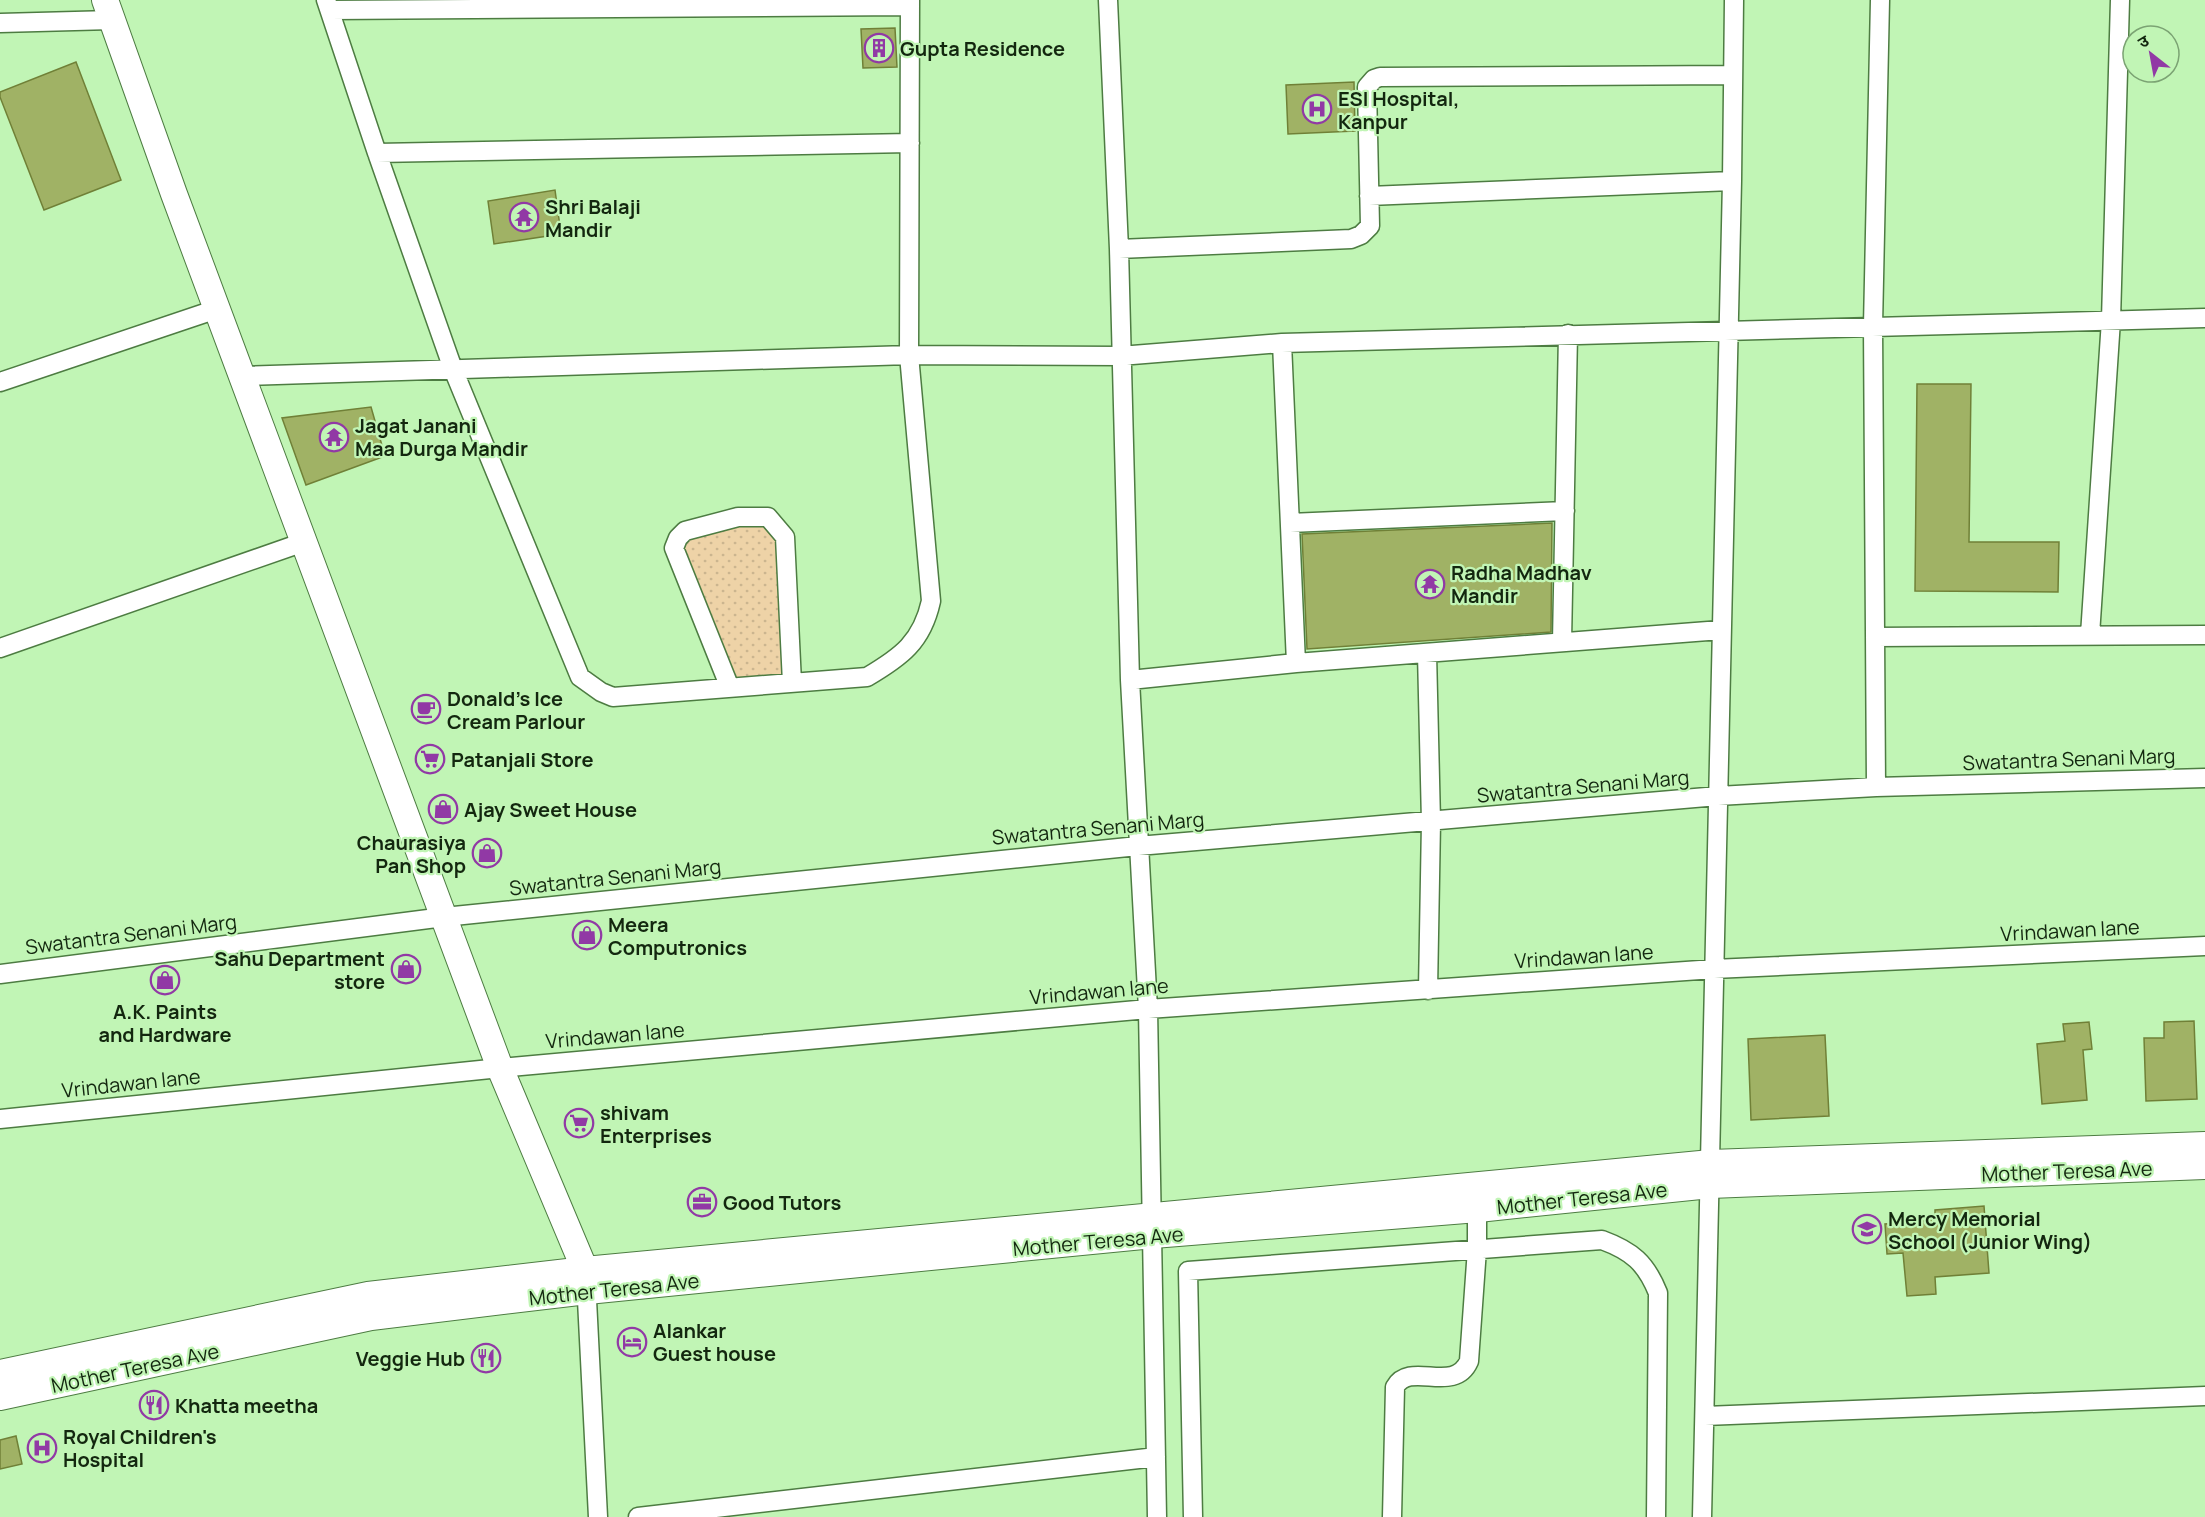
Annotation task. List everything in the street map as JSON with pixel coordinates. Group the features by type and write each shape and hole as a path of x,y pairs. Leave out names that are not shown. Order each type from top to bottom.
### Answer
{"street":[{"path":"1108,0 1119,249 1130,680 1148,1009 1157,1517"},
{"path":"1702,1517 1732,181 1734,0"},
{"path":"1876,787 1873,326 1880,0"},
{"path":"2090,635 2111,321 2120,0"},
{"path":"910,3 909,355 931,601 927,620 913,642 896,660 867,677 613,697 601,692 580,677 453,369 376,153 328,5 910,3"},
{"path":"0,23 108,10 500,1068 586,1280 598,1517"},
{"path":"1119,249 1351,239 1361,235 1370,226 1366,87 1380,76 1732,75"},
{"path":"376,153 910,143"},
{"path":"1369,196 1732,181"},
{"path":"0,382 217,309"},
{"path":"242,376 909,355 1120,356 1282,343 2205,318"},
{"path":"1562,642 1568,334"},
{"path":"1282,343 1296,663"},
{"path":"1290,523 1565,511"},
{"path":"730,688 674,548 678,538 686,531 738,516 768,517 785,537 792,683"},
{"path":"0,648 304,542"},
{"path":"1130,680 1296,663 1721,630"},
{"path":"1875,637 2205,635"},
{"path":"1427,653 1431,822 1428,990"},
{"name":"Swatantra Senani Marg","path":"0,974 444,917 1138,846 1718,796 1876,787 2205,778"},
{"name":"Vrindawan lane","path":"0,1119 500,1068 1148,1009 1714,969 2205,946"},
{"path":"0,1373 368,1295 586,1280 1710,1174 2205,1145"},
{"name":"Mother Teresa Ave","path":"1710,1174 2205,1166"},
{"path":"1392,1517 1395,1387 1403,1377 1453,1377 1464,1371 1469,1361 1477,1249 1477,1197"},
{"path":"1193,1517 1188,1271 1602,1240 1625,1248 1652,1277 1658,1293 1656,1517"},
{"name":"Mother Teresa Ave","path":"0,1397 371,1317 586,1280"},
{"path":"1705,1416 2205,1396"},
{"path":"638,1517 1156,1457"}],"shaded area":[{"path":"738,521 763,521 783,539 789,680 732,685 679,541"}],"building":[{"name":"Gupta Residence","path":"895,28 897,67 863,68 861,29"},
{"path":"76,62 121,180 44,210 0,92"},
{"path":"1354,82 1355,131 1288,134 1286,85"},
{"name":"Shri Balaji Mandir","path":"555,190 561,234 494,244 488,201"},
{"path":"1917,384 1971,384 1969,542 2059,542 2058,592 1915,591"},
{"name":"Jagat Janani Maa Durga Mandir","path":"371,407 385,456 306,485 282,418"},
{"name":"Radha Madhav Mandir","path":"1552,523 1551,632 1307,649 1302,534"},
{"path":"2194,1021 2197,1099 2146,1101 2144,1038 2164,1038 2164,1022"},
{"path":"2089,1022 2092,1049 2083,1050 2087,1100 2042,1104 2037,1044 2065,1041 2063,1024"},
{"path":"1825,1035 1829,1116 1751,1120 1748,1039"},
{"path":"1984,1206 1989,1273 1935,1277 1936,1294 1907,1296 1903,1253 1887,1254 1885,1224 1935,1220 1935,1210"},
{"path":"16,1436 22,1464 0,1469 0,1440"}],"place":[{"name":"Gupta Residence","path":"879,48"},
{"name":"ESI Hospital, Kanpur","path":"1317,109"},
{"name":"Shri Balaji Mandir","path":"524,217"},
{"name":"Jagat Janani Maa Durga Mandir","path":"334,437"},
{"name":"Radha Madhav Mandir","path":"1430,584"},
{"name":"Donald's Ice Cream Parlour","path":"426,709"},
{"name":"Patanjali Store","path":"430,759"},
{"name":"Ajay Sweet House","path":"443,809"},
{"name":"Chaurasiya Pan Shop","path":"487,853"},
{"name":"Meera Computronics","path":"587,935"},
{"name":"Sahu Department store","path":"406,969"},
{"name":"A.K. Paints and Hardware","path":"165,980"},
{"name":"shivam Enterprises","path":"579,1123"},
{"name":"Good Tutors","path":"702,1202"},
{"name":"Mercy Memorial School (Junior Wing)","path":"1867,1229"},
{"name":"Alankar Guest house","path":"632,1342"},
{"name":"Veggie Hub","path":"486,1358"},
{"name":"Khatta meetha","path":"154,1405"},
{"name":"Royal Children's Hospital","path":"42,1448"}]}
